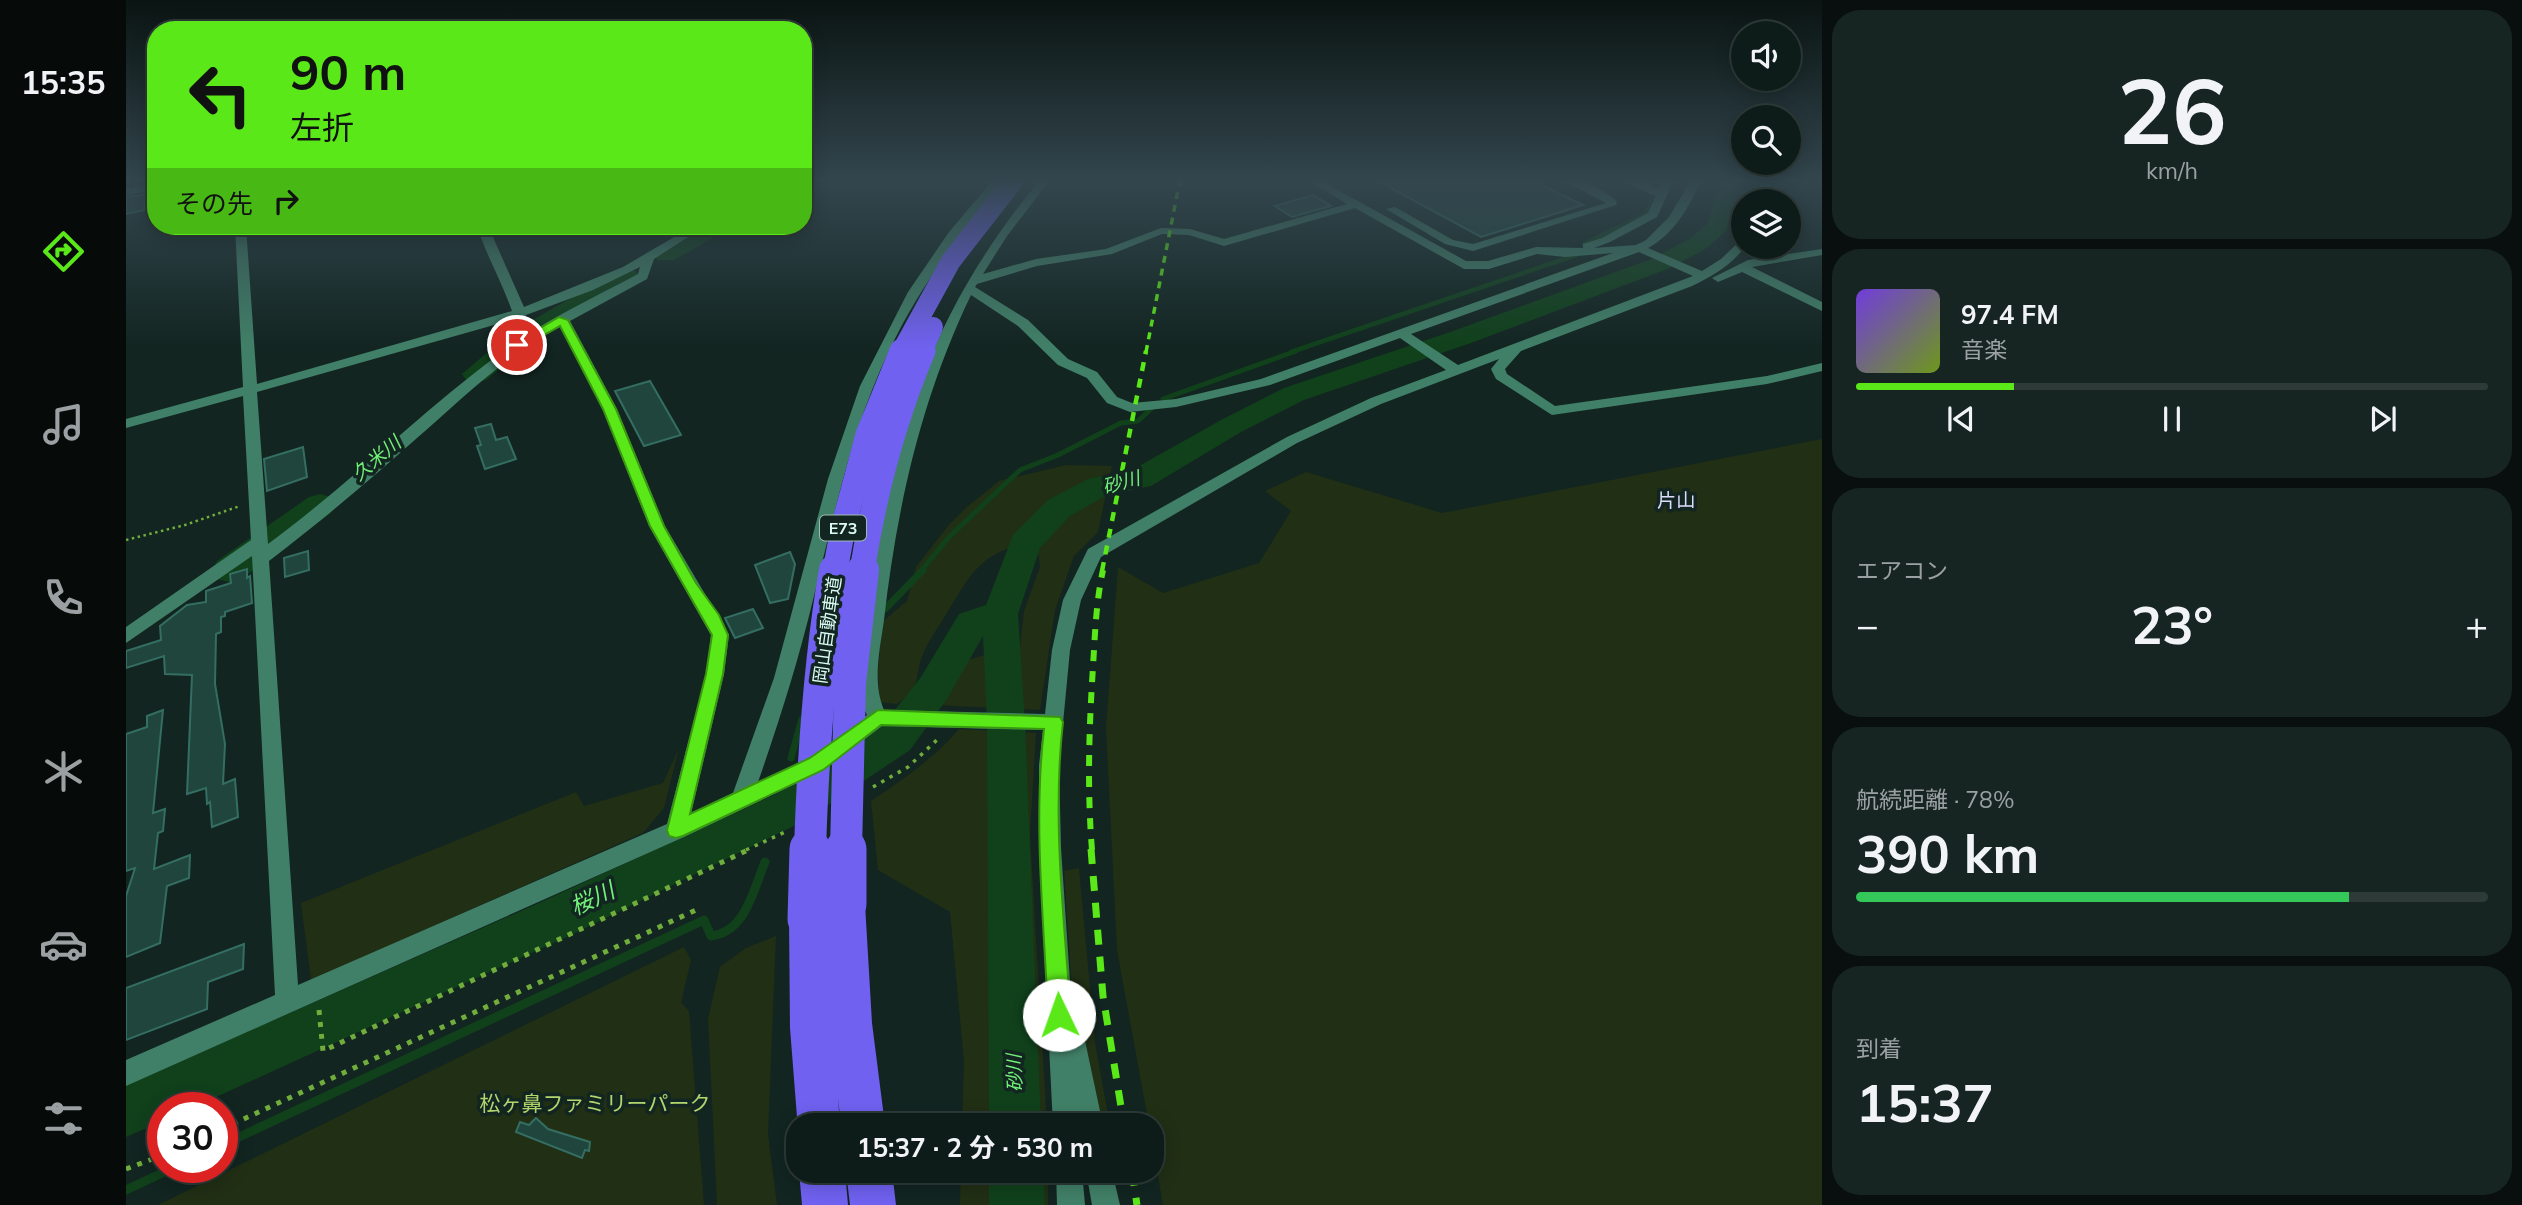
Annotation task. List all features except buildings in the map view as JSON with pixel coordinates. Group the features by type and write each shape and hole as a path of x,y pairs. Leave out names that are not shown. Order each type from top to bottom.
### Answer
{"highway":[{"name":"岡山自動車道","path":"817,1113 811,1028 808,919 818,704 837,555 852,486 896,357 925,301 967,236"},
{"name":"岡山自動車道","path":"861,1113 850,1023 846,904 848,737 853,634 878,487 895,424 918,359 945,303 987,236"},
{"path":"823,1183 825,1205"},
{"path":"870,1183 873,1205"}],"street":[{"path":"241,236 287,1000"},
{"path":"486,236 509,283 519,315 534,330"},
{"path":"126,424 519,315 598,283 649,258 684,236"},
{"path":"743,797 789,660 854,419 882,349 926,269 950,236"},
{"path":"883,718 869,705 869,677 879,582 898,474 944,339 971,285 1002,236"},
{"path":"971,285 1036,262 1108,251 1147,236"},
{"path":"1203,236 1224,243 1247,236"},
{"path":"1414,236 1461,263 1480,266 1536,250 1576,253 1642,248 1705,282 1742,267 1822,252"},
{"path":"1439,236 1473,248 1511,236"},
{"path":"1548,251 1551,245 1555,244 1582,247 1613,236"},
{"path":"1642,248 1646,236"},
{"path":"971,285 1023,323 1063,362 1093,375 1112,400 1130,408 1176,403 1265,382 1642,248 1657,236"},
{"path":"1065,1113 1049,821 1049,765 1062,650 1072,600 1085,567 1094,553 1292,440 1453,368 1696,278 1727,261 1731,256"},
{"path":"126,636 352,487 534,330 563,320 643,276 649,258"},
{"path":"1742,267 1822,307"},
{"path":"563,320 610,409 657,526 720,635 715,674 676,830"},
{"path":"1403,334 1453,368"},
{"path":"1518,346 1499,369 1501,376 1552,411 1755,382 1822,368"},
{"path":"126,1073 676,830 817,764 883,718 1054,722"},
{"path":"1056,960 1088,1113"},
{"path":"1070,1183 1071,1205"},
{"path":"1101,1183 1106,1205"}],"path":[{"path":"126,540 185,525 256,501"},
{"path":"862,793 908,767 936,742 953,719"},
{"path":"319,1012 323,1051 792,830"},
{"path":"238,1122 696,910"},
{"path":"126,1169 147,1161"}],"green space":[{"path":"1822,439 1822,1205 1163,1205 1159,1183 1164,1183 1164,1113 1147,1113 1117,950 1106,728 1118,567 1163,593 1259,563 1291,511 1265,491 1306,472 1442,513"},
{"path":"1066,465 1112,466 1098,532 1074,556 1055,610 1040,710 935,705 964,661 988,654 1019,656 1024,611 1040,567 1037,542 990,557 971,575 928,644 915,686 897,704 879,702 878,671 882,622 907,601 916,567 948,526 999,481"},
{"path":"959,729 1036,733 1030,835 1046,1113 962,1113 964,1061 950,912 878,870 871,801 906,777 950,740"},
{"path":"679,748 664,808 643,833 311,980 301,903 576,792 584,806 663,783"},
{"path":"1079,868 1095,1043 1108,1113 1080,1113 1064,871"},
{"path":"776,936 768,1134 777,1205 717,1205 708,1019 720,967 746,948"},
{"name":"松ヶ鼻ファミリーパーク","path":"684,947 691,960 681,1003 689,1011 704,1205 158,1205 203,1183 238,1183 238,1166"},
{"path":"961,1183 1048,1183 1048,1205 960,1205"}],"waterway":[{"name":"久米川","path":"666,255 699,236"},
{"path":"1584,244 1600,236"},
{"name":"砂川","path":"1000,614 1025,543 1059,508 1099,486 1140,479 1231,426 1294,394 1462,337 1662,263 1706,236"},
{"path":"1291,352 1576,255"},
{"name":"久米川","path":"476,374 519,339 627,276"},
{"path":"1163,399 1296,351"},
{"path":"921,571 948,538 1020,470 1058,455 1121,423 1138,421 1152,408"},
{"name":"久米川","path":"229,570 320,505"},
{"path":"885,609 923,570"},
{"name":"桜川","path":"126,1111 555,919 789,808 896,738 934,688 972,624 1000,614"},
{"name":"砂川","path":"1000,614 1006,722 1015,1113"},
{"path":"791,758 802,719"},
{"path":"238,1138 704,920 711,936 723,933 733,927 747,908 765,862"},
{"path":"126,1190 147,1180"},
{"name":"砂川","path":"1016,1183 1017,1205"}],"railway":[{"path":"1146,352 1169,236"},
{"path":"1102,571 1146,351"},
{"path":"1092,850 1090,713 1096,618 1103,570"},
{"path":"1091,849 1103,996 1122,1113"},
{"path":"1134,1183 1137,1205"}],"district":[{"name":"片山","path":"1676,500"}],"route":[{"path":"517,345 538,331 563,320 610,409 657,526 720,635 715,674 676,830 817,764 878,718 1054,722 1049,765 1050,848 1059,1015"}]}
